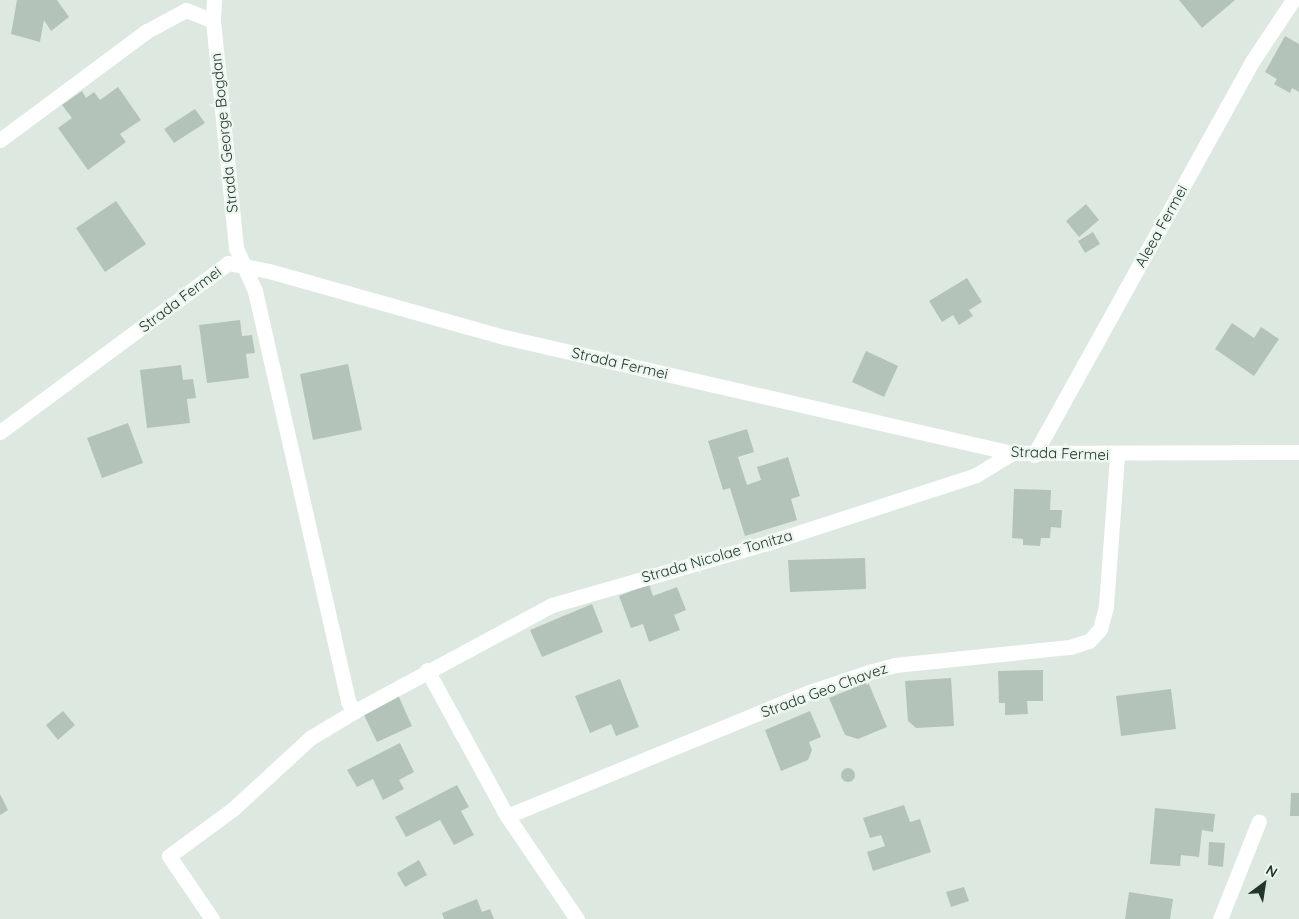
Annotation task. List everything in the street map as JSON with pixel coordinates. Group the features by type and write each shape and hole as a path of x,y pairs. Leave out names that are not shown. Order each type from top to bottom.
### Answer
{"street":[{"name":"Strada George Bogdan","path":"214,0 213,21 236,248 254,291 348,702 354,711"},
{"name":"Aleea Fermei","path":"1034,455 1253,60 1294,0"},
{"path":"0,140 147,31 186,10 213,21"},
{"name":"Strada Fermei","path":"0,432 228,263 244,264 504,337 1012,453 1034,455 1117,455 1299,452"},
{"name":"Strada Nicolae Tonitza","path":"212,919 169,856 234,808 310,738 354,711 427,670 552,605 764,544 976,476 1012,453"},
{"name":"Strada Geo Chavez","path":"507,816 809,692 868,672 895,664 1060,648 1089,641 1100,629 1106,606 1117,455"},
{"path":"427,670 507,816 577,919"},
{"path":"1220,919 1259,821"}],"building":[{"path":"17,0 57,0 69,17 51,31 44,20 40,42 11,34"},
{"path":"1179,0 1235,0 1202,28"},
{"path":"1285,36 1299,44 1299,92 1292,88 1290,93 1274,84 1277,79 1265,72"},
{"path":"118,87 141,120 120,134 126,142 88,170 58,128 72,118 62,105 82,91 86,98 94,92 100,100"},
{"path":"195,109 205,123 174,143 164,129"},
{"path":"116,201 146,244 105,272 76,228"},
{"path":"1086,204 1099,220 1079,237 1066,221"},
{"path":"1093,232 1100,244 1085,253 1078,241"},
{"path":"967,278 982,302 969,310 973,316 959,325 953,315 942,322 929,301"},
{"path":"240,320 242,336 252,335 255,353 246,354 249,378 207,383 199,325"},
{"path":"1232,323 1254,338 1261,327 1279,339 1254,376 1215,349"},
{"path":"866,351 898,366 884,397 852,382"},
{"path":"348,364 362,430 313,440 300,374"},
{"path":"181,365 183,380 193,379 196,398 187,399 190,423 147,428 140,370"},
{"path":"128,423 143,463 102,478 87,438"},
{"path":"747,429 754,452 738,457 747,485 761,480 757,467 788,457 800,496 791,499 797,520 745,536 730,488 723,490 708,441"},
{"path":"1014,489 1051,490 1050,510 1062,510 1061,528 1051,527 1050,538 1041,538 1040,546 1023,545 1023,539 1012,538"},
{"path":"865,558 866,589 790,592 788,560"},
{"path":"649,584 653,596 677,587 686,610 674,615 680,630 649,642 643,624 631,628 619,596"},
{"path":"592,604 603,632 542,657 530,630"},
{"path":"1043,670 1043,701 1027,701 1028,714 1005,715 1005,703 999,703 998,671"},
{"path":"951,678 954,726 916,728 908,721 905,681"},
{"path":"620,679 639,727 616,736 611,724 590,733 575,696"},
{"path":"868,682 887,727 858,739 845,735 829,698"},
{"path":"1171,689 1176,729 1121,736 1116,696"},
{"path":"398,695 412,726 377,742 362,711"},
{"path":"63,711 75,725 58,740 46,725"},
{"path":"810,711 821,737 809,742 812,750 808,760 781,771 765,730"},
{"path":"400,743 414,772 399,780 404,789 383,800 373,779 357,787 347,770"},
{"path":"848,768 853,770 855,775 853,780 848,782 843,780 841,775 843,770"},
{"path":"457,785 469,807 461,811 474,835 454,845 440,820 406,837 395,817"},
{"path":"1291,793 1299,793 1299,816 1290,816"},
{"path":"0,794 8,810 0,815"},
{"path":"904,805 910,822 920,819 931,852 873,871 867,852 885,846 881,835 870,838 863,818"},
{"path":"1155,808 1215,814 1213,832 1202,830 1199,857 1181,855 1180,866 1150,864"},
{"path":"1209,842 1225,843 1223,867 1208,865"},
{"path":"419,860 427,875 405,887 397,873"},
{"path":"964,887 969,901 951,907 946,892"},
{"path":"1129,892 1173,899 1170,919 1125,919"},
{"path":"477,899 482,912 490,909 494,919 444,919 442,913"}]}
